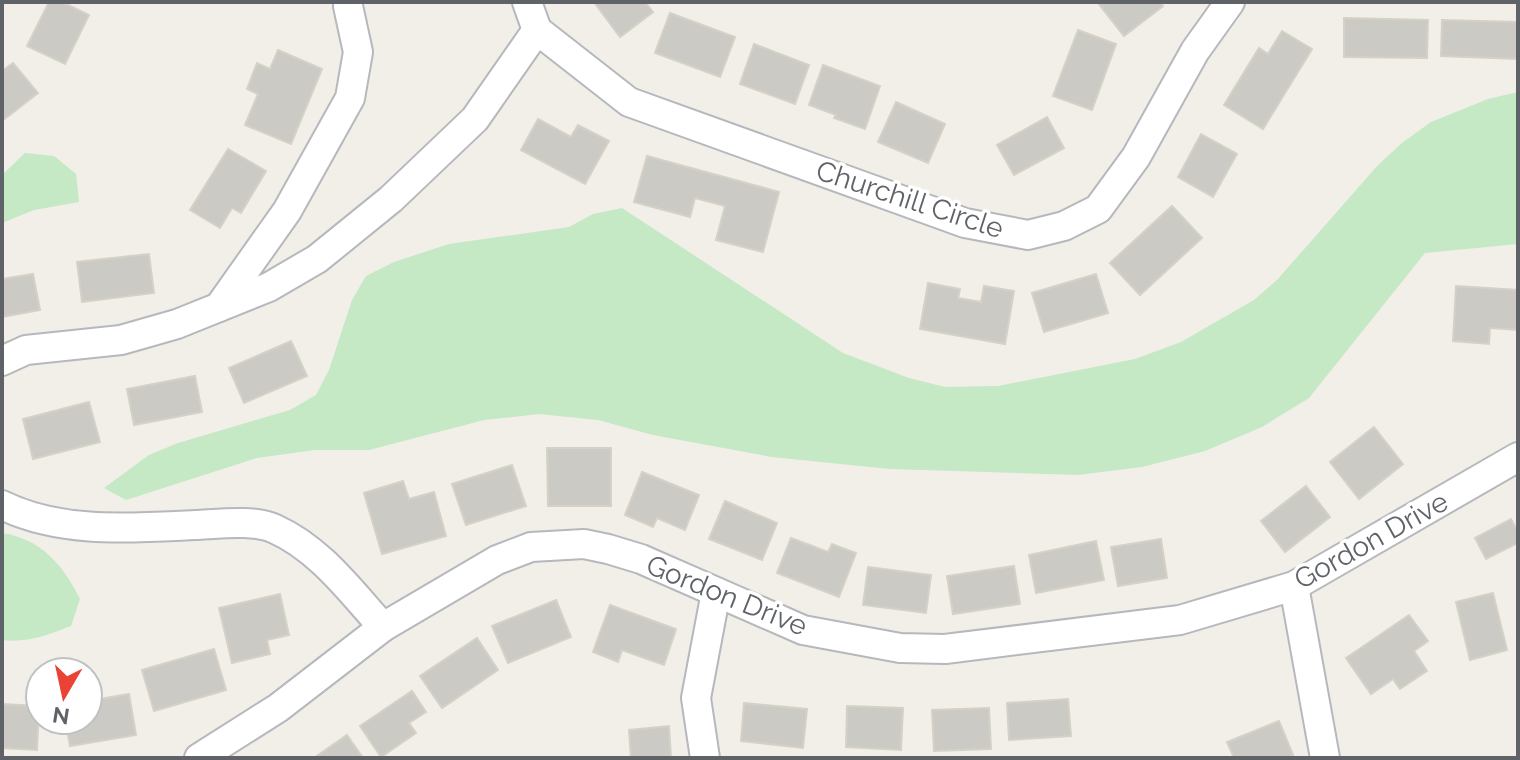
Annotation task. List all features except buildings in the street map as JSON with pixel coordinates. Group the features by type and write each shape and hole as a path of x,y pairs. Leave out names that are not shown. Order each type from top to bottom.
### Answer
{"street":[{"path":"2,361 26,350 121,340 177,324 269,287 317,259 391,199 475,119 537,30 527,2"},
{"name":"Churchill Circle","path":"537,30 629,102 965,223 1028,235 1064,226 1098,209 1136,157 1195,51 1230,2"},
{"path":"219,307 287,211 350,98 358,52 348,6"},
{"name":"Gordon Drive","path":"199,758 278,708 383,627 497,560 531,547 584,544 608,549 641,559 803,630 900,648 945,649 1180,620 1294,586 1518,457"},
{"path":"2,505 28,518 116,529 232,523 273,527 314,552 383,627"},
{"path":"1294,586 1325,758"},
{"path":"705,758 696,698 716,592"}],"green space":[{"path":"1518,92 1518,244 1425,253 1309,398 1262,427 1205,451 1142,467 1078,475 890,469 772,457 653,435 598,420 539,414 484,420 369,450 315,450 257,458 126,500 104,488 149,455 178,443 290,410 316,395 329,370 352,300 366,276 394,262 449,244 569,227 593,214 622,208 843,353 909,378 945,387 998,386 1135,359 1181,342 1254,300 1277,280 1378,165 1431,122 1488,99"},
{"path":"25,153 54,156 76,174 79,202 34,210 2,223 2,175"},
{"path":"2,533 16,536 39,548 66,575 80,599 71,626 29,639 2,640"}]}
